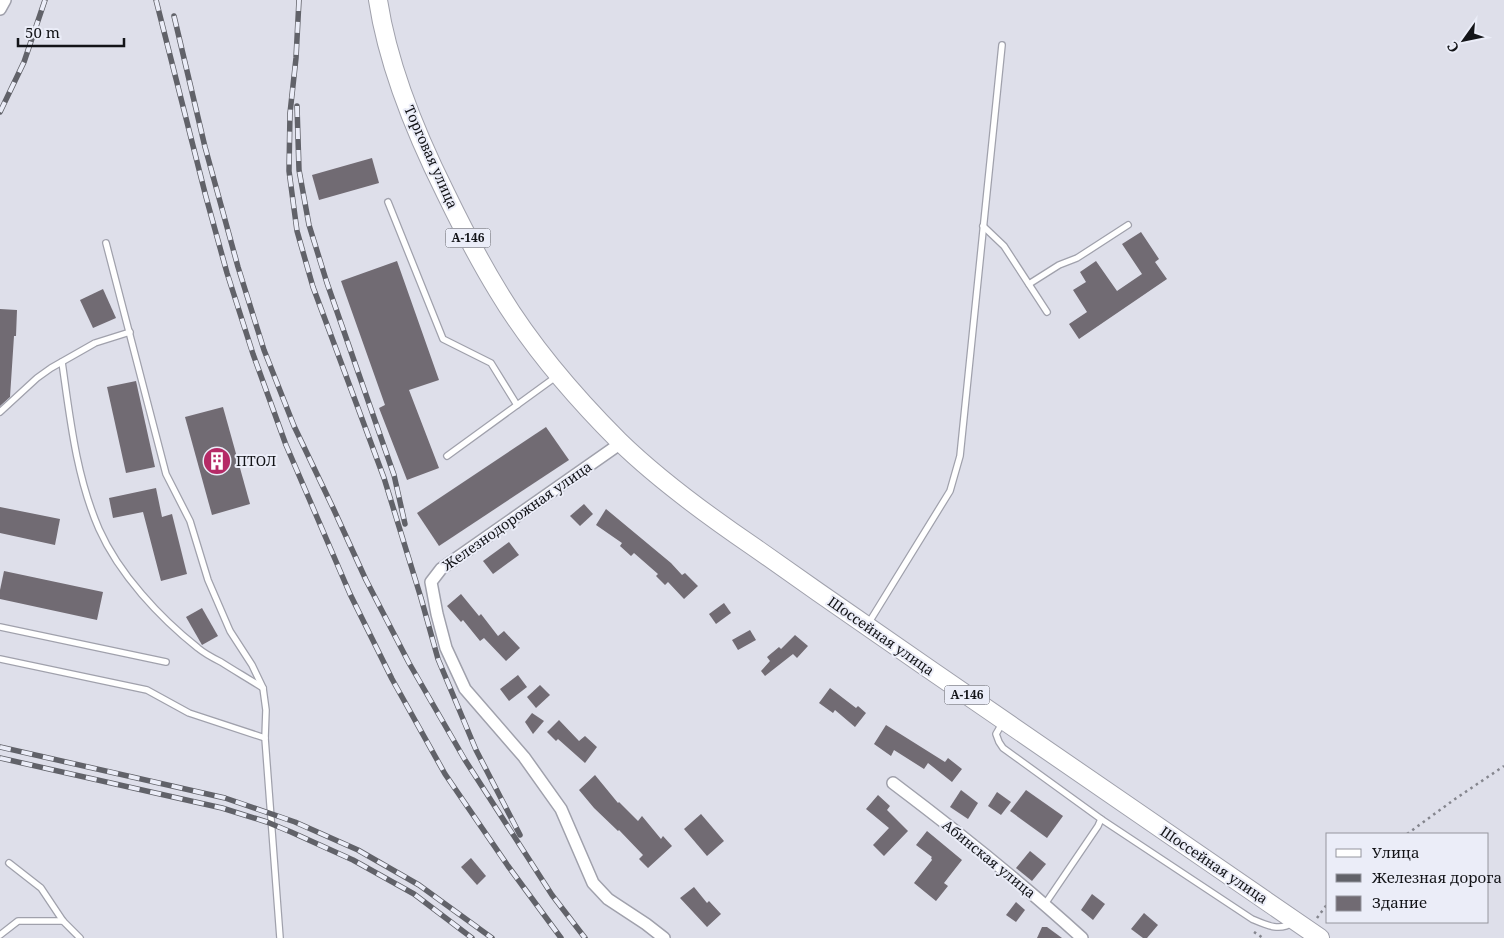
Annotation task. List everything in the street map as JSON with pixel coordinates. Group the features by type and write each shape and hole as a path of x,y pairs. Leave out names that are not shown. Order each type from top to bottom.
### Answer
{"highway":[{"name":"Торговая улица","path":"378,0 392,59 410,112 432,165 464,231 499,293 538,348 576,396 621,443"},
{"name":"Шоссейная улица","path":"621,443 666,482 720,523 1320,938"}],"street":[{"path":"0,9 5,0"},
{"name":"Железнодорожная улица","path":"621,443 440,569 431,582 446,648 465,689 524,757 561,809 593,883 608,900 664,938"},
{"name":"Абинская улица","path":"893,783 965,838 1045,904 1082,938"}],"lane":[{"path":"867,626 950,491 960,456 1002,45"},
{"path":"388,202 443,339 491,363 517,405"},
{"path":"1029,284 1059,265 1077,258 1128,225"},
{"path":"983,226 1004,246 1046,312"},
{"path":"106,242 166,474 190,521 208,580 230,631 252,665 263,688 266,710 265,738 280,938"},
{"path":"0,412 37,378 62,362 95,343 130,332"},
{"path":"62,362 74,445 86,492 100,529 116,561 155,607 193,644 263,688"},
{"path":"447,456 559,374"},
{"path":"0,627 166,662"},
{"path":"0,659 147,690 189,713 265,738"},
{"path":"1004,721 996,734 998,742 1003,748 1101,819 1252,919 1279,928 1289,925 1295,920"},
{"path":"1045,904 1101,819"},
{"path":"9,863 41,888 63,921 80,938"},
{"path":"0,935 18,921 63,921"}],"path":[{"path":"1408,833 1504,766"}],"building":[{"path":"372,158 379,183 319,200 312,175"},
{"path":"1141,232 1159,259 1155,262 1167,279 1079,339 1069,324 1087,312 1073,290 1086,282 1080,272 1096,261 1117,291 1142,274 1122,244"},
{"path":"397,261 439,380 409,390 439,468 407,480 379,408 385,405 341,281"},
{"path":"103,289 116,318 93,328 80,300"},
{"path":"0,309 17,310 10,397 0,406"},
{"path":"136,381 155,467 126,473 107,387"},
{"name":"ПТОЛ","path":"223,407 250,504 212,515 185,417"},
{"path":"546,427 569,460 439,546 417,513"},
{"path":"156,488 162,517 172,514 187,574 161,581 143,512 113,518 109,498"},
{"path":"584,504 593,514 580,526 570,516"},
{"path":"0,507 60,519 55,545 0,533"},
{"path":"606,509 671,563 682,575 685,573 698,586 684,599 668,582 665,585 656,576 658,574 634,553 631,556 620,546 622,543 596,525"},
{"path":"509,542 519,555 493,574 483,561"},
{"path":"4,571 103,592 97,620 0,599"},
{"path":"461,594 479,616 481,614 498,636 504,631 520,648 506,661 484,638 480,641 463,620 461,622 447,606"},
{"path":"724,603 731,613 716,624 709,614"},
{"path":"202,608 218,636 202,645 186,617"},
{"path":"750,630 756,640 738,650 732,640"},
{"path":"795,635 808,646 797,658 793,654 765,676 761,671 770,661 767,657 779,647 781,649"},
{"path":"518,675 527,687 509,701 500,689"},
{"path":"540,685 550,695 536,708 527,697"},
{"path":"830,688 856,708 858,706 866,713 855,727 835,710 833,713 819,703"},
{"path":"532,713 544,721 533,734 525,722"},
{"path":"559,720 579,741 585,736 597,747 585,763 558,739 556,741 547,732"},
{"path":"886,725 945,762 948,758 962,769 952,782 928,763 924,769 894,750 891,756 874,744"},
{"path":"595,775 618,803 638,821 642,816 661,839 663,836 672,846 648,868 639,859 643,855 594,808 579,790"},
{"path":"961,790 978,803 968,819 950,807"},
{"path":"1026,790 1063,816 1047,838 1010,811"},
{"path":"997,792 1011,802 1001,815 988,806"},
{"path":"878,795 890,806 887,810 908,831 884,856 873,845 889,828 866,809"},
{"path":"701,814 724,841 707,856 684,829"},
{"path":"927,831 962,860 944,883 948,886 936,901 914,883 932,860 932,857 916,845"},
{"path":"1030,851 1046,864 1032,881 1016,868"},
{"path":"471,858 486,876 477,885 461,867"},
{"path":"694,887 707,903 709,901 721,914 707,927 680,898"},
{"path":"1092,894 1105,904 1093,920 1081,910"},
{"path":"1016,902 1025,910 1016,922 1006,915"},
{"path":"1144,913 1158,925 1147,938 1143,938 1131,929"},
{"path":"1042,927 1047,927 1062,938 1037,938"}],"railway":[{"path":"0,112 24,62 45,0"},
{"path":"156,0 206,197 227,273 253,354 286,445 350,594 392,679 445,774 508,866 561,938"},
{"path":"299,0 296,58 290,113 289,171 297,231 313,287 384,478 438,659 476,750 520,835"},
{"path":"174,16 205,147 238,267 264,350 294,426 366,580 409,663 465,760 552,895 585,938"},
{"path":"297,106 299,170 309,225 327,283 394,475 405,524"},
{"path":"0,747 225,798 295,822 358,850 419,885 492,938"},
{"path":"0,758 222,808 267,822 353,860 414,894 472,938"}],"place":[{"name":"ПТОЛ","path":"217,461"}]}
